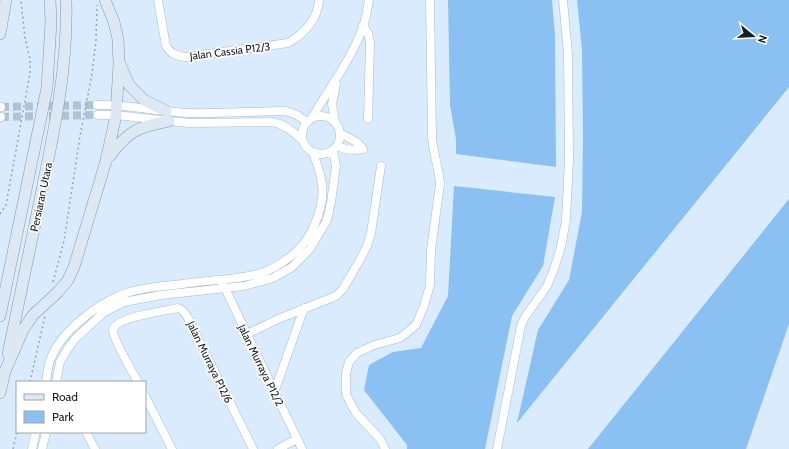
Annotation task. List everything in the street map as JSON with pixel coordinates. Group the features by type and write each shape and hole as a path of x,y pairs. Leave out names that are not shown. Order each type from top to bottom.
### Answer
{"main road":[{"path":"0,34 6,0"},
{"name":"Persiaran Utara","path":"0,316 47,88 51,36 50,0"},
{"name":"Persiaran Utara","path":"0,392 56,125 63,72 67,18 66,0"},
{"path":"3,376 23,330 33,315 58,292 68,280 74,267 106,160 117,110 119,64 118,39 114,22 101,2"},
{"path":"119,64 130,85 144,100 167,116"},
{"path":"106,160 118,144 131,133 167,116"}],"street":[{"name":"Jalan Cassia P12/3","path":"158,0 166,46 174,55 186,57 288,43 300,36 310,25 319,6 319,0"},
{"path":"302,140 302,130 338,78 352,53 363,26 369,0"},
{"path":"385,449 380,439 356,412 351,404 346,394 346,373 349,362 357,353 374,345 400,338 416,325 424,306 430,285 431,250 440,184 440,174 433,152 432,137 430,0"},
{"path":"497,449 521,326 525,317 547,286 561,247 566,220 569,160 568,62 563,0"},
{"path":"363,26 368,33 370,43 368,119"},
{"path":"97,105 117,110 210,123 273,122 288,127 302,140 306,148 313,153 324,154 335,148 340,140 340,133 335,122 332,104 333,94 338,78"},
{"path":"98,115 117,110"},
{"path":"167,116 188,113 286,112 309,120 316,117 326,117 335,122"},
{"path":"335,148 347,150 363,149 358,143 340,133"},
{"path":"46,381 50,359 60,343 76,325 98,308 122,295 141,289 223,284 244,286 273,278 292,268 310,250 327,220 336,166 335,148"},
{"path":"56,381 60,362 66,350 80,333 103,313 124,302 223,284 267,271 288,259 305,242 318,218 323,196 323,182 313,153"},
{"path":"247,334 304,308 336,296 343,288 362,258 371,233 381,166"},
{"name":"Jalan Murraya P12/2","path":"223,284 302,449"},
{"name":"Jalan Murraya P12/6","path":"137,381 116,340 113,332 115,326 119,323 147,313 162,312 178,308 182,310 187,316 253,449"},
{"path":"274,390 304,308"},
{"path":"146,398 172,449"},
{"path":"32,449 36,433"},
{"path":"42,449 46,433"},
{"path":"87,433 95,449"},
{"path":"278,449 297,439"}],"path":[{"path":"0,214 6,205 30,73 30,59 25,38 21,0"},
{"path":"52,282 64,241 80,136 92,74 101,2"},
{"path":"30,381 47,310"},
{"path":"13,449 17,433"}],"green space":[{"path":"448,0 552,0 555,36 556,167 456,154 456,139 450,105"},
{"path":"577,0 789,0 789,87 517,423 538,330 569,280 582,212 582,50"},
{"path":"454,186 555,197 543,266 512,316 485,449 407,449 407,445 364,390 369,365 393,352 421,348 448,296"},
{"path":"789,199 789,324 746,449 588,449"}],"tunnel":[{"path":"1,107 97,105"},
{"path":"1,117 98,115"}]}
